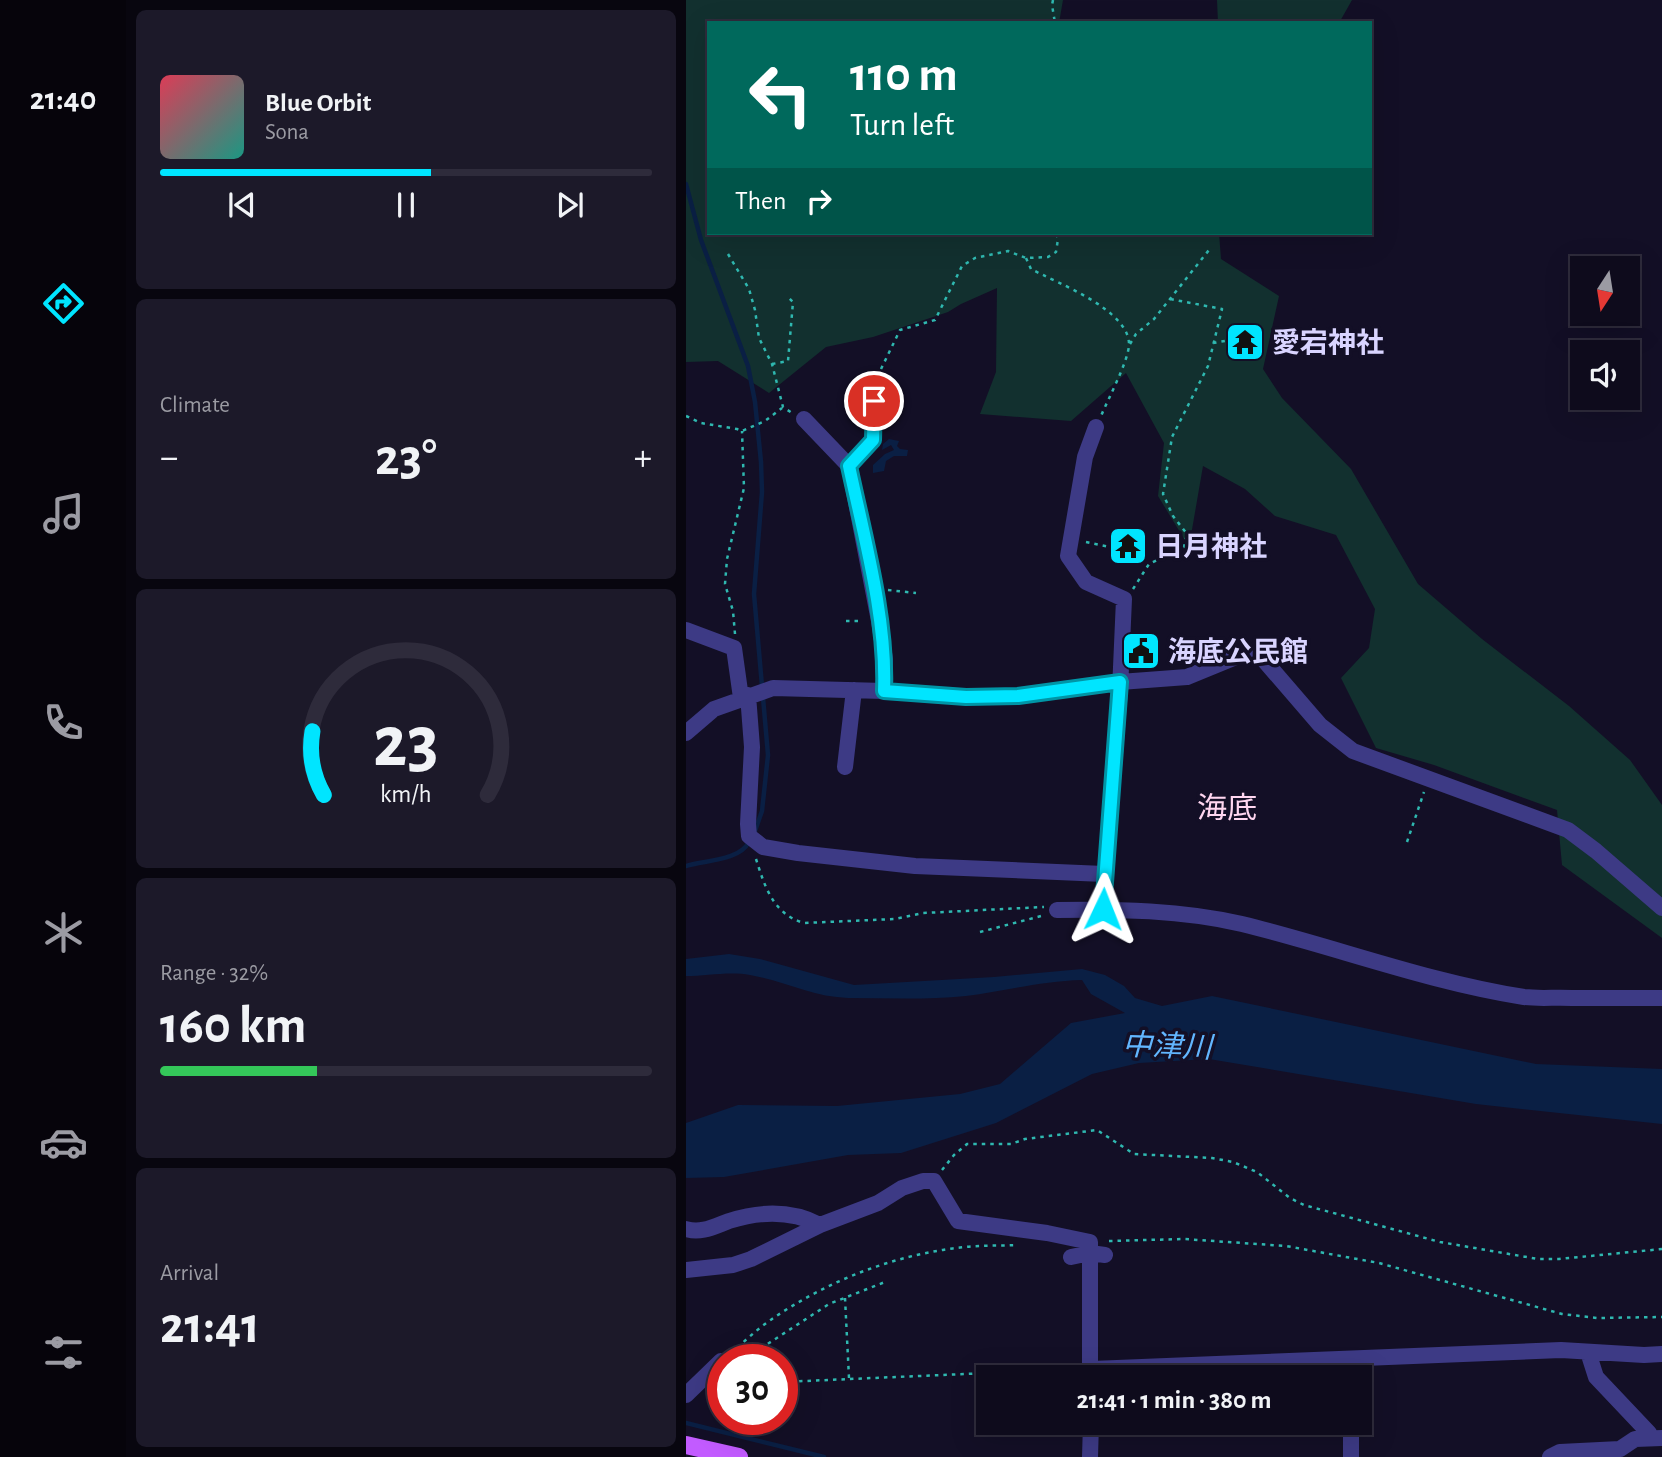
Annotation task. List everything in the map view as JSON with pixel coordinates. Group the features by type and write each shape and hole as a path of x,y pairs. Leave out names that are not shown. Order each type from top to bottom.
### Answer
{"main road":[{"path":"686,1445 739,1457"}],"street":[{"path":"849,466 873,440 874,382"},
{"path":"804,419 849,466 885,659 884,691"},
{"path":"1096,427 1085,457 1068,556 1086,582 1124,599 1103,909"},
{"path":"686,630 734,648 745,697 751,747 749,836 758,844 798,853 915,866 1104,874"},
{"path":"686,733 714,709 773,688 884,691 966,697 1018,696 1120,682 1187,677 1248,652 1263,659 1320,725 1353,751 1568,830 1662,908"},
{"path":"850,761 854,690"},
{"path":"1057,910 1103,909 1202,917 1241,924 1413,972 1484,990 1528,997 1662,998"},
{"path":"686,1269 733,1265 751,1259 820,1225 878,1203 902,1188 923,1181 934,1181 958,1222 1047,1233 1095,1250"},
{"path":"686,1229 701,1231 733,1220 775,1213 794,1215 820,1225"},
{"path":"1071,1256 1095,1250"},
{"path":"1090,1365 1095,1250"},
{"path":"1241,1365 1561,1350 1662,1354"},
{"path":"1588,1352 1596,1377 1656,1438"},
{"path":"1352,1359 1352,1365"},
{"path":"686,1395 707,1375"},
{"path":"1090,1457 1091,1435"},
{"path":"1350,1457 1351,1435"},
{"path":"1550,1457 1560,1452 1619,1449 1635,1439 1656,1438"}],"path":[{"path":"1053,0 1055,21"},
{"path":"874,382 900,331 935,320 962,266 975,258 1008,251 1026,258 1048,257 1056,252 1057,235"},
{"path":"1096,427 1136,334 1154,319 1209,250"},
{"path":"728,254 749,289 760,338 772,363 783,407 804,419"},
{"path":"1026,258 1031,269 1109,311 1123,326 1129,345"},
{"path":"772,363 789,361 793,302 788,297"},
{"path":"1121,598 1137,586 1149,564 1184,547 1186,534 1172,516 1163,494 1172,437 1208,366 1222,309 1170,299"},
{"path":"1213,343 1231,340"},
{"path":"742,432 765,421 783,407"},
{"path":"686,416 701,423 742,432"},
{"path":"734,648 736,628 725,584 726,559 744,488 742,432"},
{"path":"1072,540 1110,547"},
{"path":"873,588 916,593"},
{"path":"846,621 879,621"},
{"path":"1408,842 1428,779"},
{"path":"758,844 755,855 767,890 783,913 804,923 895,919 923,913 1052,907 1057,910 980,932"},
{"path":"934,1181 967,1144 1011,1144 1025,1139 1097,1130 1134,1154 1212,1158 1233,1162 1257,1172 1290,1198 1304,1205 1440,1241 1538,1259 1662,1249"},
{"path":"1095,1250 1184,1239 1286,1246 1379,1263 1562,1314 1597,1318 1662,1317"},
{"path":"741,1344 770,1320 806,1298 859,1272 924,1254 965,1247 1022,1245"},
{"path":"768,1344 829,1304 885,1282"},
{"path":"845,1298 849,1378"},
{"path":"798,1381 976,1375"}],"green space":[{"path":"686,0 1063,0 1059,21 707,21 707,235 1219,235 1221,259 1279,296 1263,369 1282,398 1351,469 1418,584 1482,639 1569,706 1630,760 1662,805 1662,938 1562,865 1557,810 1434,765 1376,748 1341,678 1369,648 1375,609 1336,535 1275,516 1245,489 1203,466 1189,547 1158,496 1164,443 1126,373 1071,421 980,414 996,372 997,288 948,312 873,337 826,347 769,393 718,361 686,362"},
{"path":"1217,0 1352,0 1340,21 1218,21"}],"water":[{"path":"889,439 899,441 897,446 908,450 907,456 894,456 886,461 884,471 873,473 873,465 894,450 891,445 882,450 883,444"},
{"name":"中津川","path":"729,954 760,959 854,985 1082,969 1105,975 1124,986 1135,998 1162,1006 1212,996 1536,1064 1662,1069 1662,1124 1476,1104 1209,1059 1139,1063 1092,1074 996,1123 901,1153 848,1155 724,1177 686,1178 686,1123 738,1105 837,1106 960,1094 1000,1084 1071,1023 1125,1013 1091,994 1082,980 951,997 848,998 823,995 742,974 686,976 686,959"}],"waterway":[{"path":"686,184 701,240 748,366 755,402 762,492 754,594 768,755 762,811 755,831"},
{"path":"686,866 738,853 749,842"},
{"path":"686,1423 824,1457"}],"place":[{"name":"愛宕神社","path":"1245,342"},
{"name":"日月神社","path":"1128,546"},
{"name":"海底公民館","path":"1141,651"}],"district":[{"name":"海底","path":"1227,808"}],"route":[{"path":"874,401 873,440 849,466 885,659 884,691 966,697 1018,696 1120,682 1103,909"}]}
